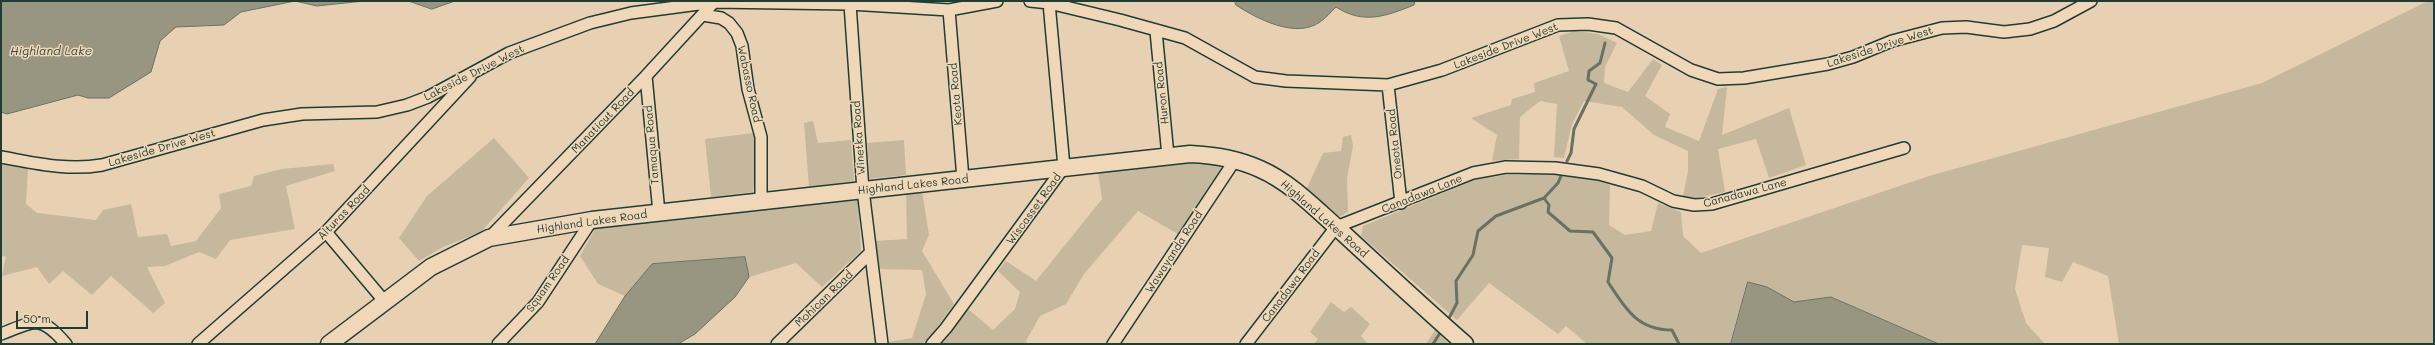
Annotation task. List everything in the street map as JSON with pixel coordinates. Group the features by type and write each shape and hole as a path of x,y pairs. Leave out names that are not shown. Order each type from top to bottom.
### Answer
{"street":[{"name":"Lakeside Drive West","path":"1,156 71,169 102,165 263,120 302,114 377,112 407,105 428,97 477,69 509,53 590,23 632,13 714,2 850,4 949,10 997,1"},
{"name":"Lakeside Drive West","path":"1030,1 1049,3 1186,38 1255,77 1286,81 1388,85 1418,78 1558,25 1575,23 1616,28 1691,70 1718,79 1744,78 1828,64 1853,58 1892,41 1942,28 1966,27 2004,32 2030,29 2054,21 2091,1"},
{"name":"Manaticut Road","path":"489,238 646,76 714,2"},
{"name":"Wiscasset Road","path":"932,344 946,328 1064,167 1049,3"},
{"name":"Winetka Road","path":"850,4 863,190 882,344"},
{"name":"Keota Road","path":"949,10 963,179"},
{"name":"Wabasso Road","path":"703,15 721,18 729,23 737,33 742,46 748,89 761,137 762,200"},
{"name":"Huron Road","path":"1156,31 1168,156"},
{"name":"Alturas Road","path":"198,344 326,232 477,69"},
{"name":"Tamaqua Road","path":"646,76 659,213"},
{"name":"Oneota Road","path":"1388,85 1401,203"},
{"name":"Canadawa Lane","path":"1336,227 1473,174 1506,167 1555,168 1606,176 1642,186 1673,201 1694,206 1718,202 1904,148"},
{"name":"Highland Lakes Road","path":"329,344 431,267 489,238 592,220 762,200 1168,156 1205,155 1235,160 1262,170 1277,178 1336,227 1465,344"},
{"name":"Wawayanda Road","path":"1113,344 1235,160"},
{"name":"Squam Road","path":"498,344 538,302 592,220"},
{"name":"Canadawa Road","path":"1250,343 1336,227"},
{"path":"326,232 385,302"},
{"name":"Mohican Road","path":"777,344 870,253"},
{"path":"1,334 31,322 51,327 66,344"}],"shaded area":[{"path":"2428,1 2434,1 2434,344 2119,344 2108,276 2073,262 2062,282 2045,277 2049,248 2022,245 2015,289 2026,323 2045,344 1939,344 1832,297 1794,303 1767,287 1748,282 1731,344 1587,344 1566,326 1558,334 1489,283 1457,320 1361,236 1363,226 1474,180 1505,175 1554,174 1595,180 1610,185 1609,225 1625,235 1651,231 1658,203 1681,212 1683,236 1701,253 1929,176 2262,83"},
{"path":"1575,31 1598,34 1617,43 1605,67 1604,83 1628,92 1653,59 1662,65 1645,96 1670,114 1665,127 1699,141 1718,89 1727,87 1722,135 1789,108 1806,165 1769,178 1756,139 1718,149 1725,192 1693,199 1683,196 1688,171 1688,151 1654,135 1622,107 1584,101 1572,124 1564,158 1554,157 1557,104 1540,101 1520,117 1519,159 1492,161 1497,135 1471,118 1511,105 1512,99 1535,92 1534,83 1569,71 1559,36"},
{"path":"813,121 818,143 851,140 854,181 809,187 804,123"},
{"path":"754,133 757,153 753,192 711,197 705,139"},
{"path":"1351,135 1353,146 1347,178 1348,212 1339,217 1307,188 1323,153 1341,151 1343,137"},
{"path":"494,138 529,178 481,232 443,247 419,261 399,238 427,196"},
{"path":"904,140 906,175 870,179 867,143"},
{"path":"1191,161 1221,163 1223,169 1178,234 1138,211 1084,274 1066,304 1040,316 1026,341 1027,344 942,344 968,309 993,330 1015,309 1020,292 998,271 1006,261 1036,281 1102,199 1098,171"},
{"path":"1,164 28,168 26,204 37,213 96,220 103,210 131,204 138,237 167,234 171,246 196,241 221,208 219,194 251,186 254,176 282,169 333,164 335,171 286,186 295,229 230,240 216,259 199,252 165,266 147,267 165,303 153,313 111,276 92,295 63,271 49,284 37,267 2,276 6,257 1,255"},
{"path":"922,191 929,235 922,251 954,304 931,336 922,344 889,344 888,342 912,338 926,294 922,270 880,269 875,241 907,239 906,193"},
{"path":"858,198 861,251 822,287 796,263 749,277 745,258 652,264 625,296 598,284 580,256 596,227"},
{"path":"1331,302 1344,312 1351,307 1370,324 1361,336 1368,344 1314,344 1318,339 1310,332"},
{"path":"1435,330 1449,344 1426,344"}],"water":[{"name":"Highland Lake","path":"1,1 295,1 241,12 224,25 176,27 160,41 151,72 109,98 88,98 78,95 7,114 1,112"},
{"path":"295,1 364,1 317,6"},
{"path":"409,1 455,1 432,9"},
{"path":"1235,1 1415,1 1414,5 1375,17 1356,16 1346,13 1336,7 1320,22 1310,27 1288,28 1265,21 1255,16 1236,5"},
{"path":"745,257 749,277 735,297 695,334 678,344 595,344 625,296 652,264"},
{"path":"1748,282 1767,287 1794,302 1831,297 1939,344 1731,344"}],"waterway":[{"path":"1567,161 1571,153 1574,129 1596,84 1588,80 1589,71 1600,63 1605,43"},
{"path":"1449,318 1457,303 1456,281 1473,255 1478,231 1496,216 1544,198 1558,183 1561,176"},
{"path":"1544,198 1549,205 1548,212 1570,231 1593,232 1612,258 1608,282 1626,309 1641,322 1660,329 1672,330 1679,344"},
{"path":"1433,344 1440,333"}]}
